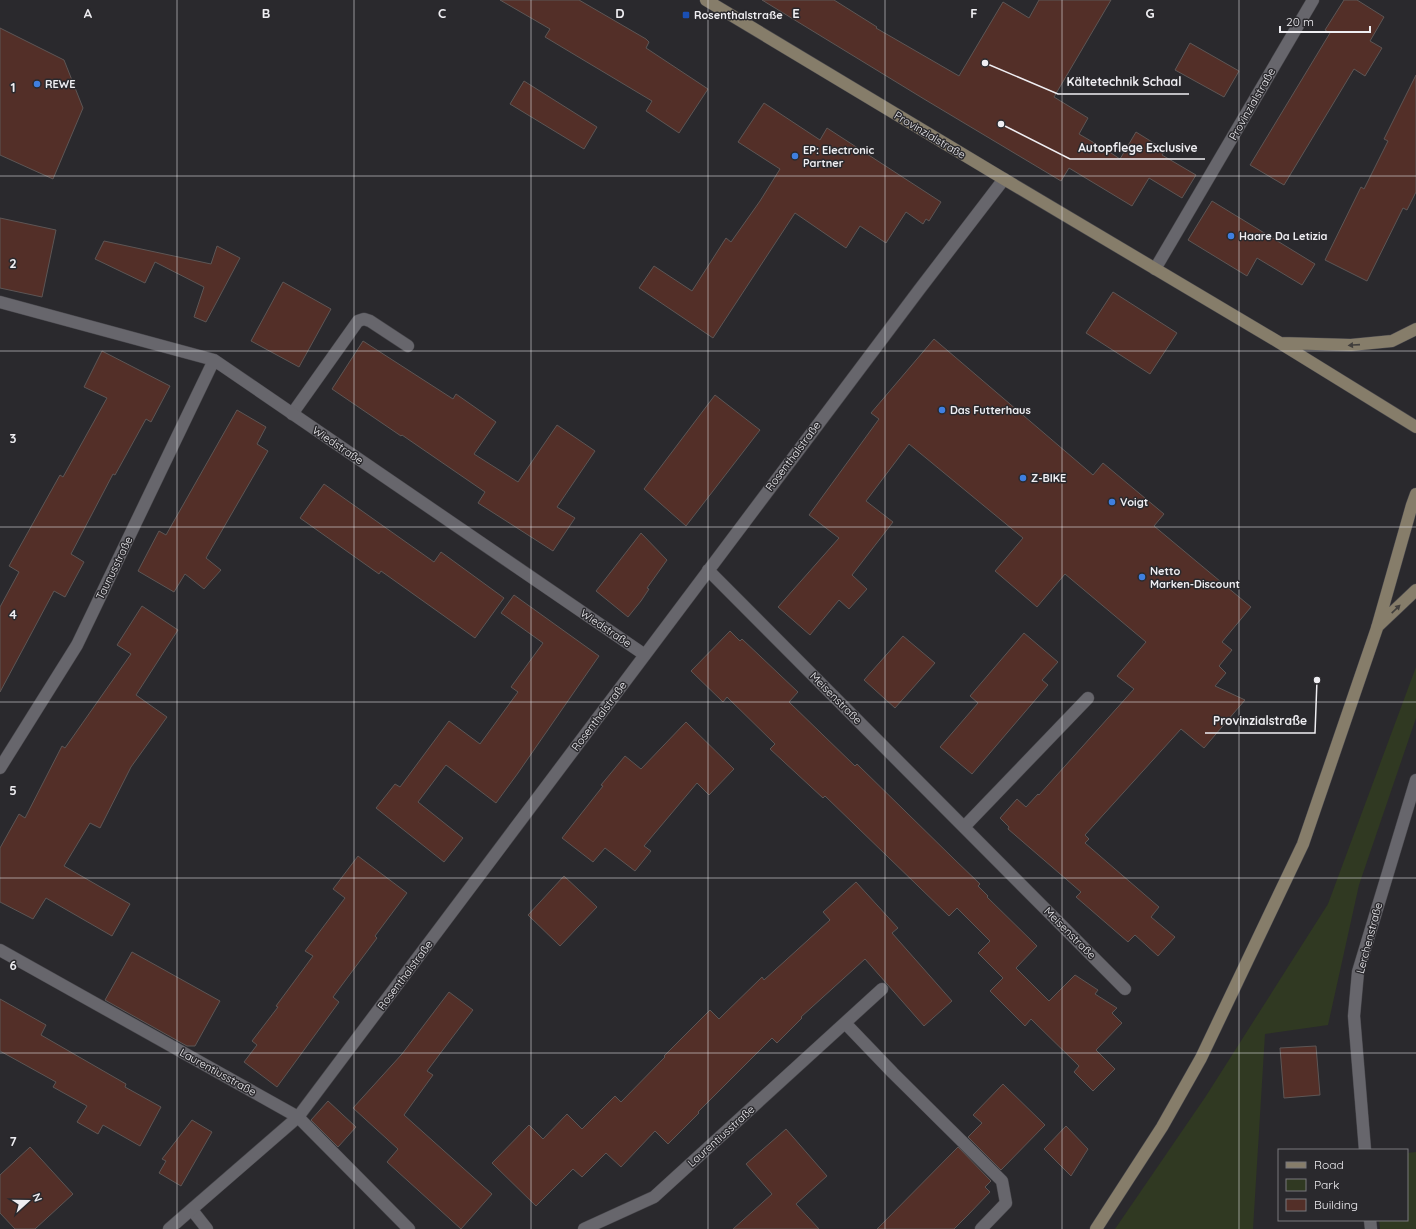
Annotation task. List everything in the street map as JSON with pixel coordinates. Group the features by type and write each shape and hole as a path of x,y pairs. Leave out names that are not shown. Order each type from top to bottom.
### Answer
{"main road":[{"name":"Provinzialstraße","path":"706,0 1280,343 1416,427"},
{"path":"1280,343 1351,345 1392,341 1416,329"},
{"path":"1096,1229 1162,1127 1201,1058 1303,844 1376,628 1416,494"},
{"path":"1376,628 1416,590"}],"street":[{"name":"Provinzialstraße","path":"1155,268 1313,0"},
{"name":"Rosenthalstraße","path":"169,1229 298,1117 708,570 1004,179"},
{"name":"Wiedstraße","path":"0,302 214,360 645,655"},
{"path":"292,414 358,321 364,319 370,322 408,346"},
{"name":"Taunusstraße","path":"0,768 77,645 214,360"},
{"name":"Meisenstraße","path":"708,570 1125,989"},
{"path":"964,827 1088,698"},
{"name":"Lerchenstraße","path":"1365,1149 1354,1016 1358,972 1416,780"},
{"name":"Laurentiusstraße","path":"0,950 298,1117 409,1229"},
{"name":"Laurentiusstraße","path":"584,1229 654,1197 882,988"},
{"path":"845,1023 1002,1181 1006,1203 981,1229"},
{"path":"192,1210 207,1229"}],"green space":[{"path":"1416,667 1416,718 1359,885 1328,1025 1265,1034 1253,1229 1115,1229 1206,1096 1328,904"},
{"path":"1416,1152 1416,1229 1380,1229 1379,1221 1408,1221 1408,1153"}],"building":[{"path":"500,0 579,0 646,39 649,42 646,48 708,89 679,133 646,111 652,101 545,37 550,29"},
{"path":"762,0 834,0 877,27 876,28 959,76 1003,2 1029,18 1039,0 1111,0 1054,97 1088,118 1079,134 1120,159 1136,132 1165,150 1162,155 1196,175 1182,198 1149,178 1132,206 1069,168 1061,181"},
{"path":"1344,0 1357,0 1384,17 1370,41 1382,48 1365,76 1354,69 1284,185 1250,165 1330,33 1325,30"},
{"name":"REWE","path":"0,28 64,60 83,108 53,179 0,155"},
{"path":"1190,43 1239,71 1224,97 1175,70"},
{"path":"1416,75 1416,192 1407,210 1403,208 1367,281 1325,260 1361,187 1364,189 1388,141 1384,139"},
{"path":"524,81 597,127 584,149 510,104"},
{"path":"764,103 820,140 827,128 941,202 929,221 926,219 923,224 906,212 886,243 860,226 846,248 795,213 713,338 639,288 654,266 692,291 726,238 731,242 760,201 780,169 738,142"},
{"path":"1212,201 1315,264 1302,285 1257,258 1247,276 1188,240"},
{"path":"0,218 56,230 42,297 0,288"},
{"path":"104,241 211,264 217,246 240,258 206,322 194,317 204,287 155,262 145,283 95,259"},
{"path":"283,282 331,309 299,367 251,341"},
{"path":"1113,292 1177,333 1150,374 1086,333"},
{"path":"934,339 1093,475 1103,463 1164,514 1154,526 1251,607 1222,642 1232,650 1219,666 1226,673 1215,686 1245,700 1204,748 1181,729 1085,835 1089,839 1085,843 1159,907 1151,917 1175,937 1158,956 1135,935 1128,942 1076,897 1081,892 1008,829 1009,827 1000,818 1017,799 1026,807 1038,794 1039,795 1134,689 1117,676 1146,642 1065,574 1037,607 995,571 1023,538 909,444 866,501 893,522 852,575 867,589 849,609 839,600 810,635 778,607 839,538 809,515 879,419 871,413"},
{"path":"363,341 453,399 456,394 496,422 474,454 518,482 557,425 595,451 557,507 575,518 553,551 478,503 485,492 332,389"},
{"path":"102,351 170,386 151,422 146,419 115,475 113,474 71,554 84,562 65,597 54,591 0,692 0,607 19,572 9,566 60,475 63,477 107,398 84,387"},
{"path":"715,395 760,430 686,526 644,489"},
{"path":"237,410 266,427 257,444 268,451 206,558 221,570 204,589 185,574 174,592 138,571 159,531 166,535"},
{"path":"324,484 434,562 441,552 504,598 475,638 381,571 379,574 300,518"},
{"path":"641,533 667,560 647,588 649,589 641,601 628,617 596,591"},
{"path":"514,595 599,656 496,803 446,765 418,802 463,838 444,862 376,808 395,784 400,787 449,721 480,744 518,692 511,687 543,643 501,613"},
{"path":"142,606 178,630 136,695 167,717 131,767 100,828 90,823 64,866 130,904 112,936 46,898 33,919 0,902 0,848 19,814 25,818 62,746 65,748 131,654 117,645"},
{"path":"730,631 740,641 742,639 798,692 789,702 855,766 857,764 980,884 978,886 988,896 987,897 1037,946 1016,968 1049,1001 1075,975 1098,990 1095,994 1117,1008 1112,1013 1122,1023 1096,1050 1115,1069 1093,1091 1074,1072 1079,1066 1031,1019 1025,1026 990,991 1003,978 978,953 990,941 957,908 949,916 825,796 823,798 770,749 775,744 727,697 723,702 691,671"},
{"path":"1024,633 1058,662 1042,680 1048,685 972,774 940,747 978,703 970,696"},
{"path":"903,636 935,663 895,708 864,680"},
{"path":"686,722 734,769 709,795 697,783 644,846 651,851 635,871 605,848 593,862 562,838 603,786 601,785 625,756 641,769"},
{"path":"358,856 407,893 375,936 377,938 333,997 339,1002 277,1087 244,1062 257,1045 252,1041 278,1007 276,1006 313,956 305,951 345,898 333,889"},
{"path":"564,876 597,907 560,946 528,915"},
{"path":"856,882 898,928 892,933 952,1001 924,1026 865,959 801,1017 802,1018 777,1043 772,1038 668,1144 655,1131 621,1167 606,1153 582,1177 573,1169 536,1206 492,1163 529,1125 543,1139 567,1114 582,1129 615,1096 621,1102 710,1010 719,1019 762,977 764,980 830,920 823,912"},
{"path":"132,952 220,1001 195,1046 187,1046 105,1000"},
{"path":"449,992 473,1010 427,1071 433,1075 404,1115 492,1194 461,1229 387,1162 398,1149 353,1108 402,1054"},
{"path":"0,999 46,1025 41,1035 126,1084 125,1087 161,1107 140,1146 103,1125 98,1134 77,1122 87,1106 53,1087 56,1082 0,1051"},
{"path":"1316,1046 1320,1095 1284,1098 1280,1048"},
{"path":"1003,1084 1045,1125 1001,1170 968,1137 982,1123 973,1115"},
{"path":"328,1101 356,1127 338,1147 311,1120"},
{"path":"192,1120 212,1132 181,1186 159,1173 166,1161 162,1159"},
{"path":"1066,1126 1088,1149 1071,1176 1044,1149"},
{"path":"786,1129 827,1176 796,1204 819,1229 733,1229 772,1194 746,1164"},
{"path":"30,1147 73,1194 35,1229 15,1229 0,1213 0,1175"},
{"path":"958,1147 991,1181 985,1187 990,1192 968,1215 954,1229 877,1229"}],"place":[{"name":"Rosenthalstraße","path":"686,15"},
{"name":"Kältetechnik Schaal","path":"985,63"},
{"name":"REWE","path":"37,84"},
{"name":"Autopflege Exclusive","path":"1001,124"},
{"name":"EP: Electronic Partner","path":"795,156"},
{"name":"Haare Da Letizia","path":"1231,236"},
{"name":"Das Futterhaus","path":"942,410"},
{"name":"Z-BIKE","path":"1023,478"},
{"name":"Voigt","path":"1112,502"},
{"name":"Netto Marken-Discount","path":"1142,577"},
{"name":"Provinzialstraße","path":"1317,680"}]}
